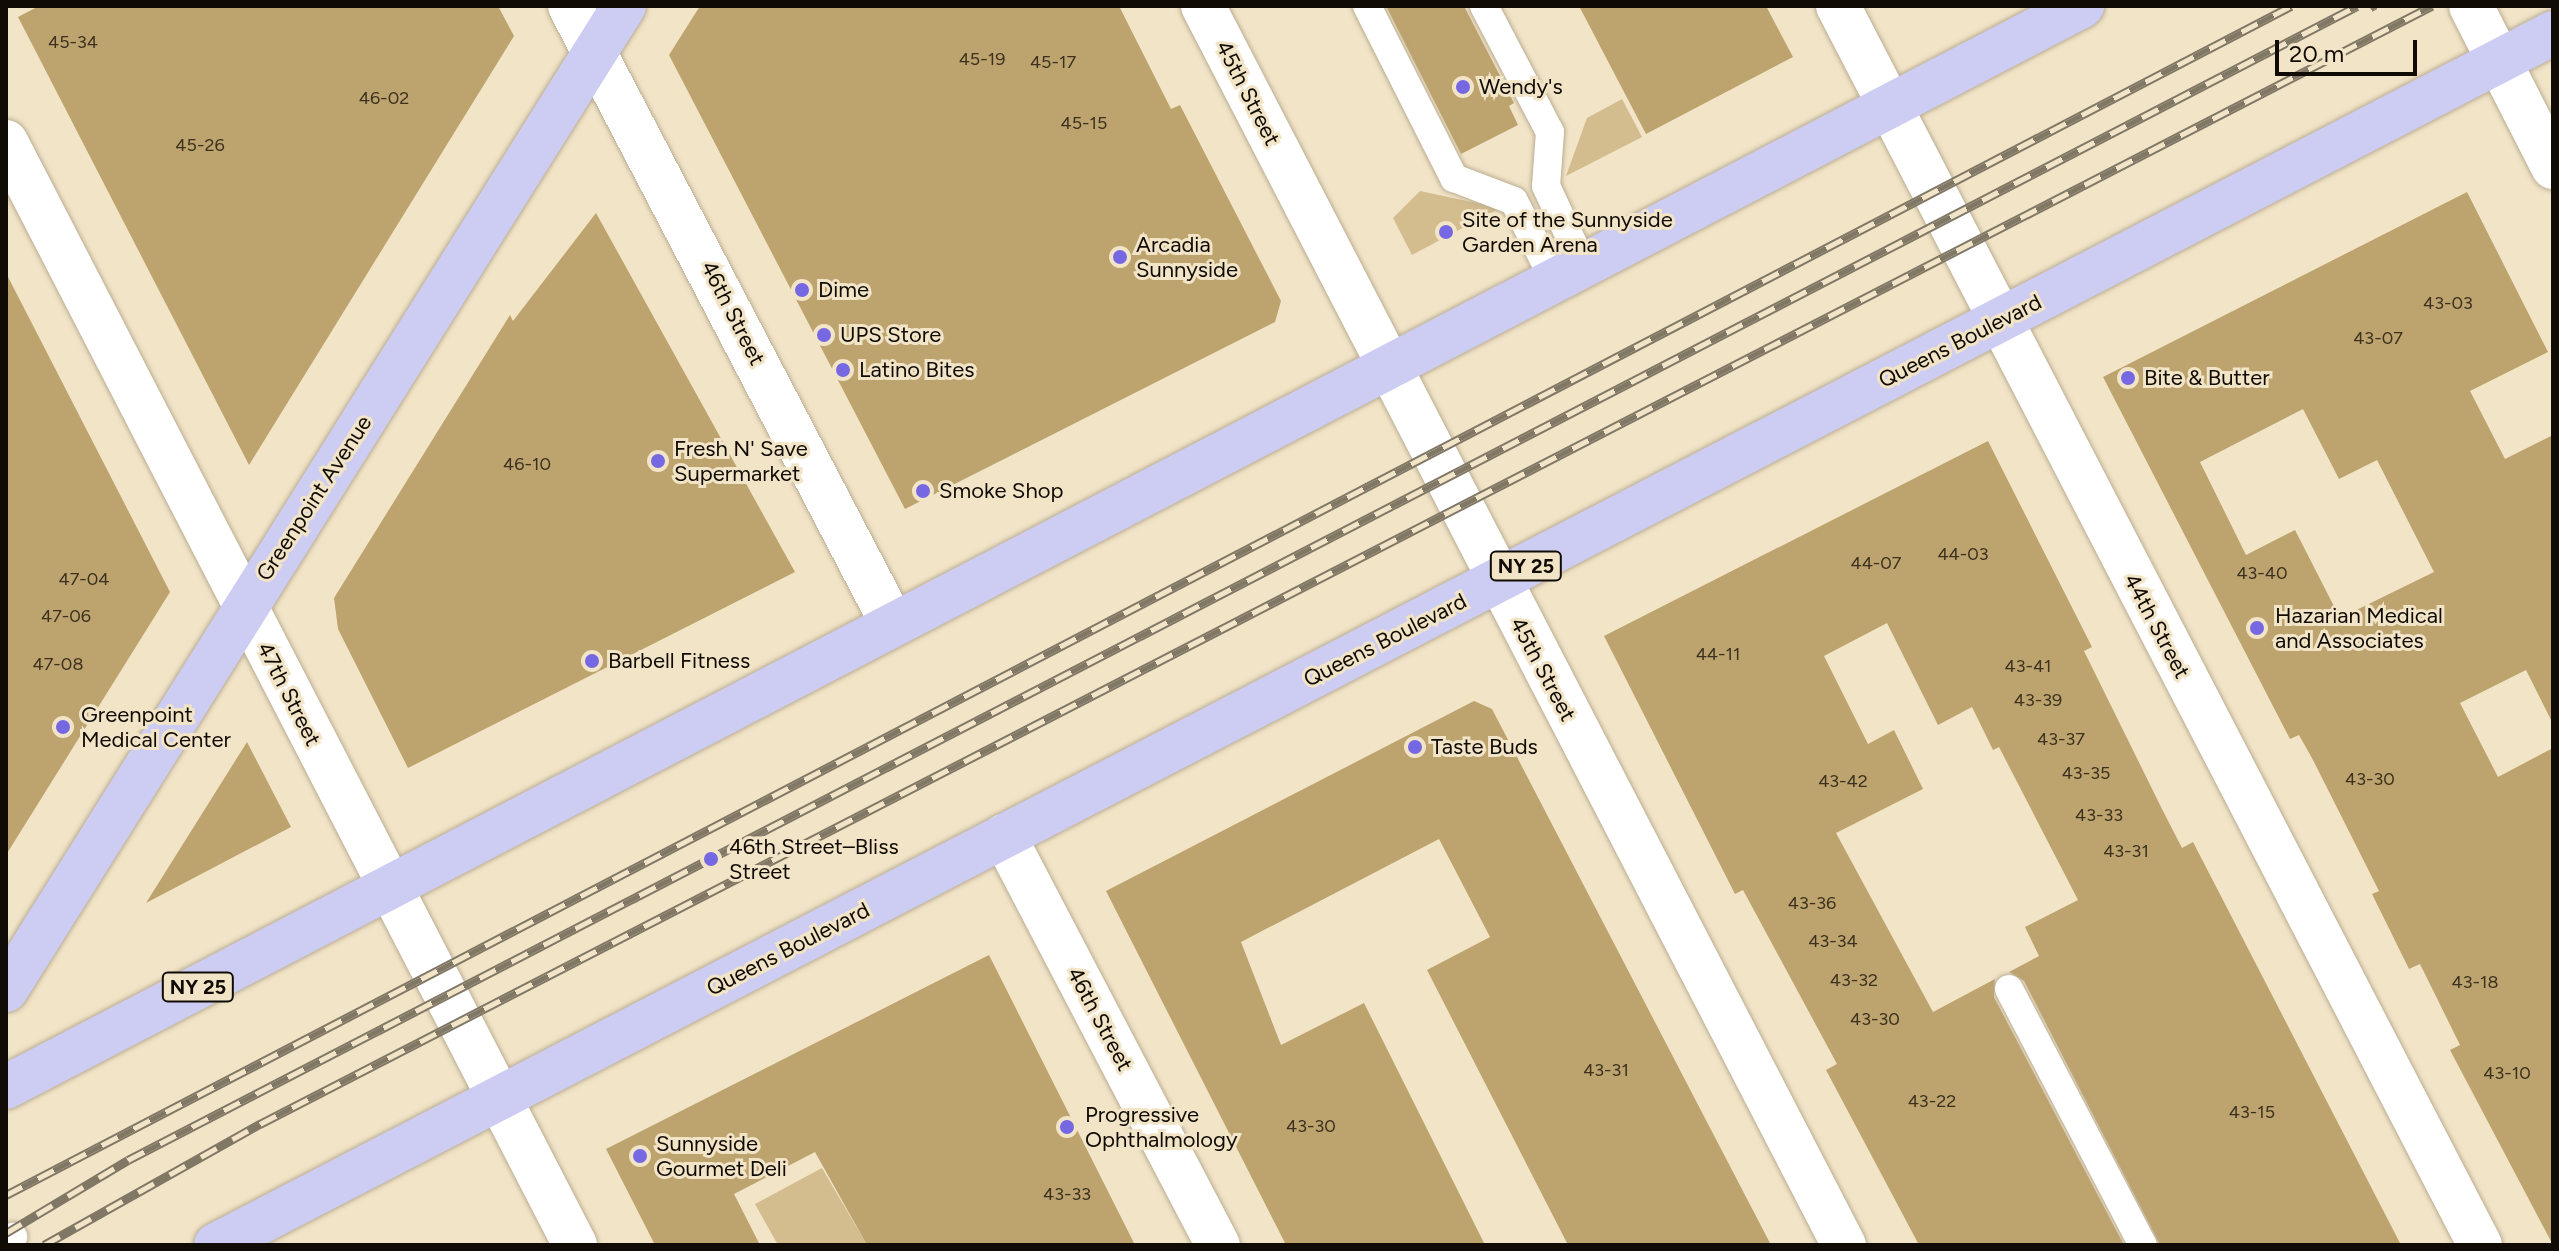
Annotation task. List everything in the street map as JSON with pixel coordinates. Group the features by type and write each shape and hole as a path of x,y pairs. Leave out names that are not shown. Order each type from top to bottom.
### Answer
{"main road":[{"name":"Greenpoint Avenue","path":"6,990 624,6"},
{"name":"NY 25","path":"6,1087 2082,6"},
{"name":"Queens Boulevard","path":"216,1245 2553,33"}],"street":[{"name":"46th Street","path":"570,6 892,623"},
{"name":"45th Street","path":"1203,6 1497,581 1844,1245"},
{"name":"44th Street","path":"1838,6 1998,321 2480,1245"},
{"path":"2471,6 2553,167"},
{"name":"47th Street","path":"6,142 575,1245"},
{"name":"46th Street","path":"1004,836 1218,1245"}],"lane":[{"path":"1367,6 1454,178 1514,201 1569,272"},
{"path":"1484,6 1550,132 1546,186 1569,272"},
{"path":"2009,989 2143,1245"}],"shaded area":[{"path":"1622,99 1642,137 1566,176 1587,118"},
{"path":"1420,191 1500,208 1412,255 1393,218"},
{"path":"822,1168 867,1245 778,1245 755,1204"}],"building":[{"path":"39,6 498,6 514,36 249,465 18,17"},
{"path":"700,6 1119,6 1171,109 1180,105 1281,301 1275,322 905,509 669,55"},
{"name":"Wendy's","path":"1386,6 1464,6 1514,103 1509,106 1518,125 1461,154"},
{"path":"1579,6 1766,6 1793,57 1646,134"},
{"path":"2467,192 2548,352 2470,391 2505,459 2553,435 2553,724 2526,670 2460,703 2498,777 2553,748 2553,1245 2450,1050 2460,1045 2420,964 2409,969 2372,894 2379,891 2313,760 2299,735 2290,739 2103,377","holes":["2303,409 2339,479 2377,460 2434,572 2340,618 2295,530 2246,555 2200,462"]},
{"path":"596,213 795,572 408,768 338,629 334,598 510,315 513,321"},
{"path":"6,273 170,592 6,855"},
{"path":"1988,441 2092,647 2084,651 2182,848 2193,842 2401,1245 2160,1245 2024,981 2009,972 2039,956 2025,927 2078,900 1999,747 1993,750 1972,707 1938,725 1887,623 1824,656 1868,744 1894,730 1923,789 1836,833 1933,1012 1995,979 1994,997 2124,1245 1919,1245 1826,1070 1837,1064 1743,890 1735,894 1604,636"},
{"path":"1474,701 1492,709 1771,1245 1568,1245 1427,970 1490,937 1439,839 1241,942 1281,1045 1364,1003 1485,1245 1286,1245 1106,891"},
{"path":"247,742 291,827 146,903"},
{"path":"989,955 1135,1245 867,1245 815,1152 734,1194 760,1245 655,1245 606,1149"}],"railway":[{"path":"6,1195 2291,6"},
{"path":"6,1233 128,1160 2357,6"},
{"path":"44,1245 260,1124 2432,6"}],"place":[{"name":"Wendy's","path":"1463,87"},
{"name":"Site of the Sunnyside Garden Arena","path":"1446,232"},
{"name":"Arcadia Sunnyside","path":"1120,257"},
{"name":"Dime","path":"802,290"},
{"name":"UPS Store","path":"824,335"},
{"name":"Latino Bites","path":"843,370"},
{"name":"Bite & Butter","path":"2128,378"},
{"name":"Fresh N' Save Supermarket","path":"658,461"},
{"name":"Smoke Shop","path":"923,491"},
{"name":"Hazarian Medical and Associates","path":"2257,628"},
{"name":"Barbell Fitness","path":"592,661"},
{"name":"Greenpoint Medical Center","path":"63,727"},
{"name":"Taste Buds","path":"1415,747"},
{"name":"46th Street–Bliss Street","path":"711,859"},
{"name":"Progressive Ophthalmology","path":"1067,1127"},
{"name":"Sunnyside Gourmet Deli","path":"640,1156"}]}
